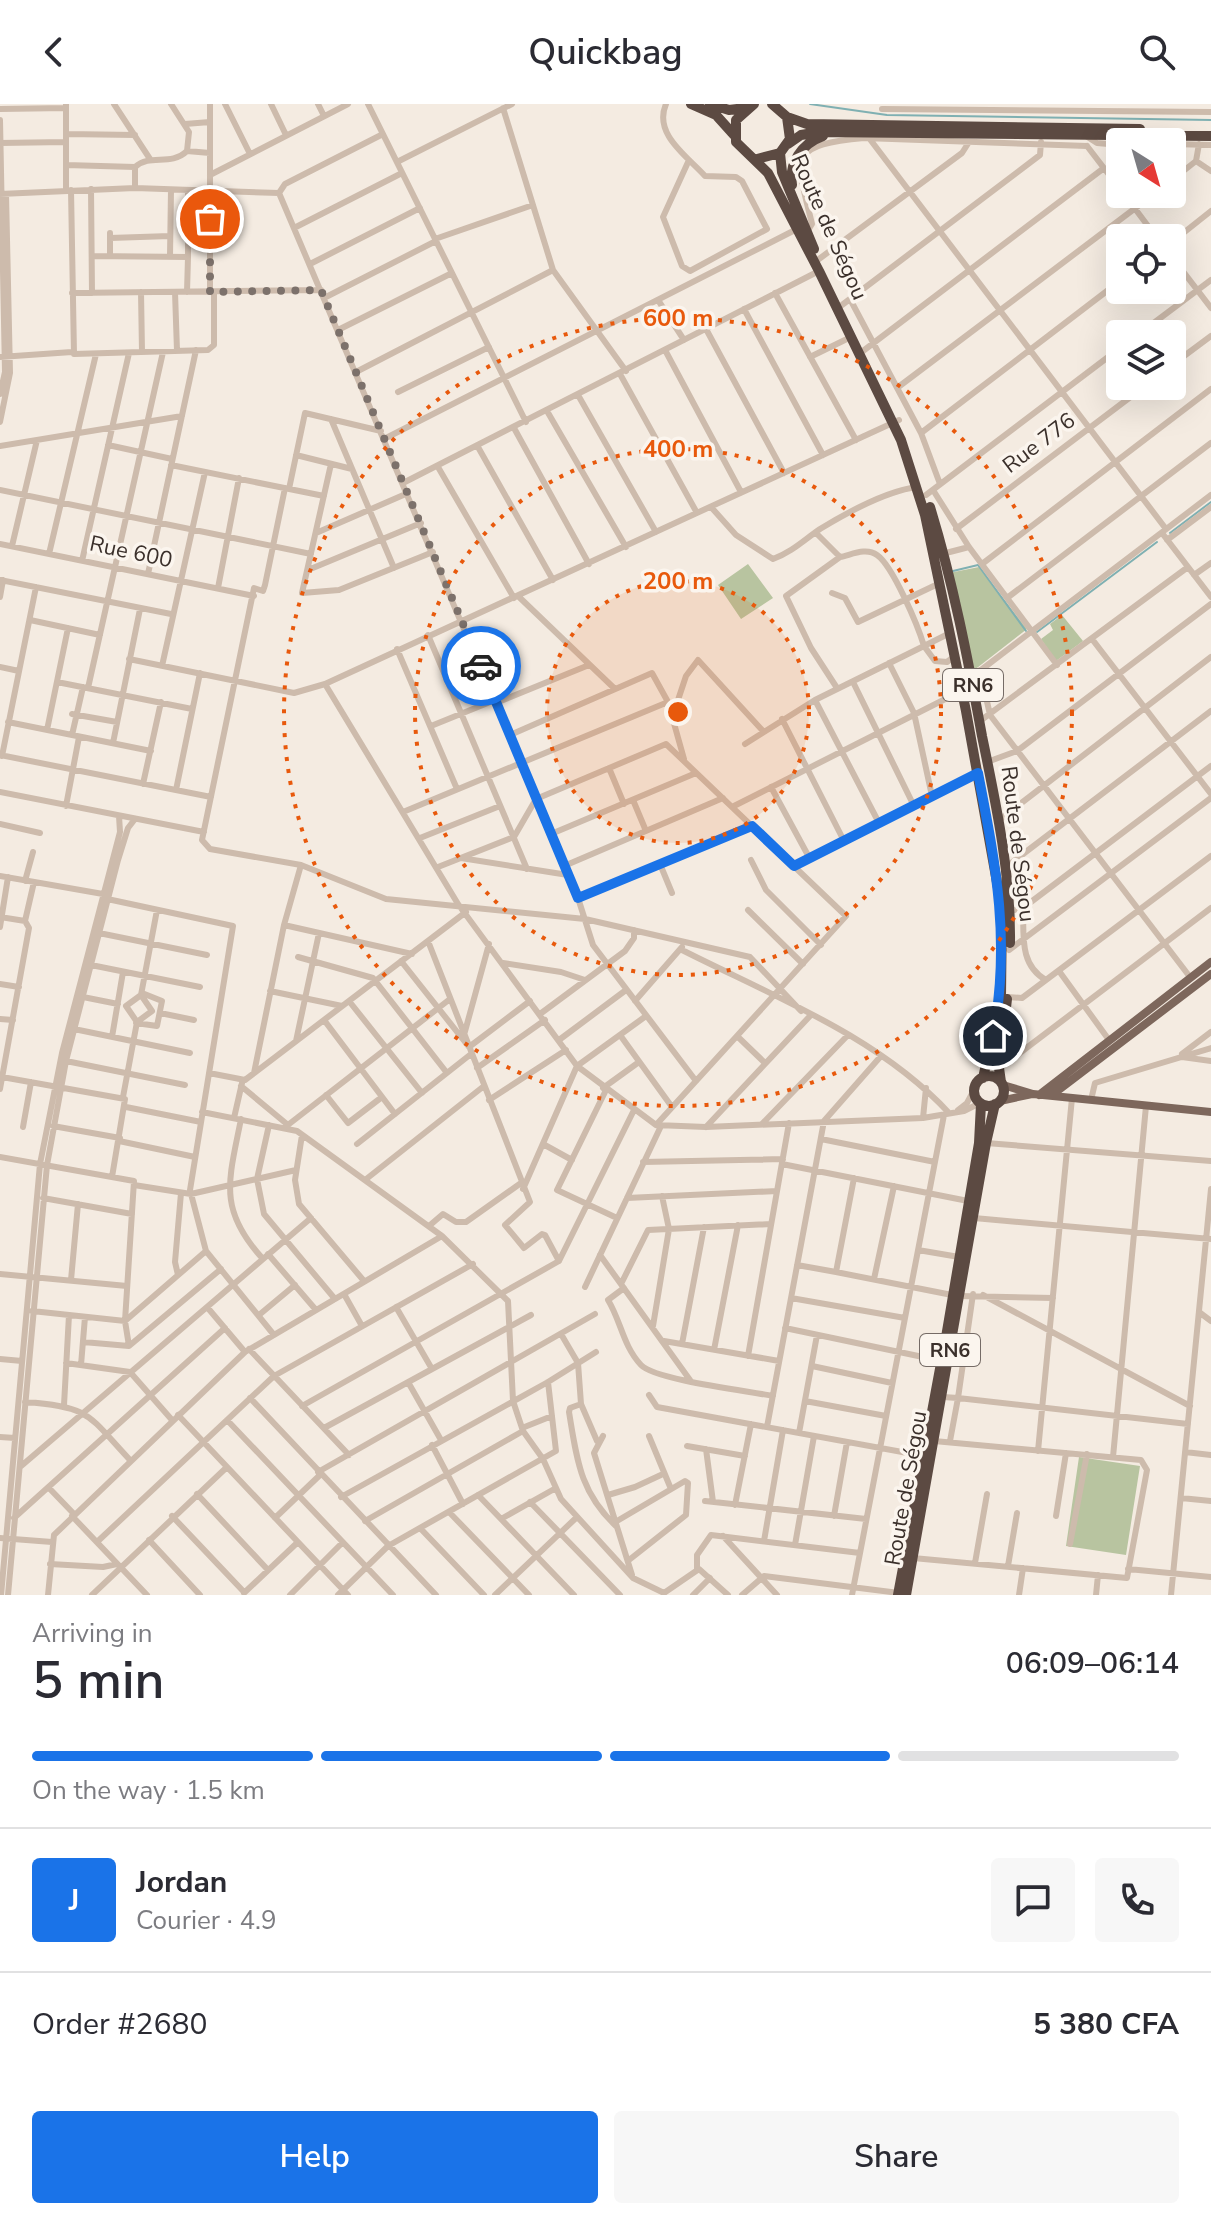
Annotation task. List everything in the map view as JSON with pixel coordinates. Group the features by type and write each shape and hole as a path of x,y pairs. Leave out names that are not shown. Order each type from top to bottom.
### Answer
{"highway":[{"path":"691,104 716,115 734,135 740,148 757,159"},
{"path":"710,104 729,110 750,106"},
{"path":"775,105 787,117 791,128 788,144"},
{"path":"734,135 736,120 750,106"},
{"path":"787,117 807,124 1211,130"},
{"path":"780,153 788,144 809,133 837,132 869,137 1041,139 1211,136"},
{"name":"RN6","path":"795,203 791,179 794,163 803,148 837,132"},
{"name":"Route de Ségou","path":"896,421 819,271 802,230 782,172 780,153 757,159 802,230 846,302 863,351 896,421 925,491 972,680 985,718 987,762 1006,867 1010,911 1007,997 999,1068 1002,1084 986,1143 974,1218 942,1361 901,1594"},
{"name":"Route de Ségou","path":"901,1594 913,1558 943,1397 959,1257 979,1143 981,1103 974,1090 983,1078 1001,996 1004,951 1000,888 978,773 972,680 955,656 925,491"},
{"path":"983,1078 993,1077 1002,1084"},
{"path":"981,1103 998,1103"}],"main road":[{"path":"998,1103 1036,1094 1211,962"},
{"path":"1051,1096 1211,974"},
{"path":"1002,1084 1036,1094 1211,1112"}],"street":[{"path":"114,104 150,159"},
{"path":"5,357 72,352 208,350 214,345 210,104"},
{"path":"225,104 250,154"},
{"path":"271,104 286,135"},
{"path":"318,104 324,116"},
{"path":"210,175 348,104"},
{"path":"368,104 526,422"},
{"path":"397,162 512,104"},
{"path":"666,104 663,126 689,160 705,176 736,177 742,181 767,229 690,271 682,266 663,217 689,160"},
{"path":"172,105 189,132 187,151"},
{"path":"0,109 66,106 72,352"},
{"path":"503,108 553,270 623,373 697,513"},
{"path":"882,109 1176,108 1211,112"},
{"path":"0,120 7,372 0,422"},
{"path":"185,124 210,122"},
{"path":"279,193 285,184 383,134"},
{"path":"0,143 135,135"},
{"path":"869,137 1141,496 1167,540 1211,597"},
{"path":"384,439 812,224 799,179 805,156 829,141 869,137 969,142 1041,139 1040,155 846,302 873,343 921,433 940,484"},
{"path":"1090,139 1106,142"},
{"path":"1090,139 1106,171"},
{"path":"819,259 962,153 969,142"},
{"path":"1186,144 1211,145"},
{"path":"1186,169 1196,161 1199,144"},
{"path":"66,165 135,167 150,159 170,162 187,151 210,153"},
{"path":"1196,161 1211,171"},
{"path":"135,167 135,188"},
{"path":"863,351 1104,168"},
{"path":"294,228 402,173"},
{"path":"2,194 135,188 279,193"},
{"path":"91,189 92,293"},
{"path":"170,256 171,190"},
{"path":"187,292 188,190"},
{"path":"279,193 521,761 578,898 593,945 696,1081"},
{"path":"324,298 436,240 533,205"},
{"path":"310,264 420,208"},
{"path":"897,388 1135,209 1146,224"},
{"path":"1186,231 1211,211"},
{"path":"189,219 210,219"},
{"path":"110,256 110,235 170,236"},
{"path":"92,256 188,257"},
{"path":"356,372 553,270"},
{"path":"403,483 819,271"},
{"path":"338,330 452,273"},
{"path":"1186,275 1211,308"},
{"path":"1157,320 1211,280"},
{"path":"72,293 321,290"},
{"path":"921,433 1106,291"},
{"path":"141,292 142,352"},
{"path":"175,292 177,351"},
{"path":"775,293 856,440"},
{"path":"658,300 684,340"},
{"path":"744,309 823,455"},
{"path":"706,329 784,473"},
{"path":"1186,355 1211,336"},
{"path":"810,357 851,337"},
{"path":"398,392 489,347"},
{"path":"148,574 196,350"},
{"path":"665,350 741,492"},
{"path":"66,806 76,736 74,715 100,635 163,352"},
{"path":"82,561 129,353"},
{"path":"49,554 96,354"},
{"path":"711,507 736,535 773,559 792,552 816,533 890,494 925,491 940,484 1106,359"},
{"path":"0,394 7,372"},
{"path":"982,564 1211,389"},
{"path":"578,395 656,532"},
{"name":"Rue 776","path":"956,529 1126,400"},
{"path":"547,411 626,547"},
{"path":"381,431 305,413 263,591 254,588 202,840 210,849 301,865 386,899 585,919 750,957 801,1011"},
{"path":"0,446 182,416"},
{"path":"331,419 394,568"},
{"path":"129,659 294,693 325,684 896,421"},
{"path":"514,428 589,564"},
{"path":"12,546 37,440"},
{"path":"1007,598 1211,443"},
{"path":"108,445 205,472 324,496"},
{"path":"478,447 553,580"},
{"path":"296,455 352,469"},
{"path":"331,464 302,593 339,590 433,552"},
{"path":"438,467 516,597 615,689"},
{"path":"162,666 171,614 205,472"},
{"path":"218,588 239,478"},
{"path":"0,490 311,554"},
{"path":"925,491 1057,665"},
{"path":"316,533 408,493"},
{"path":"732,807 972,680 1211,495"},
{"path":"1167,540 1211,507"},
{"path":"308,570 421,523"},
{"path":"816,533 840,557"},
{"name":"Rue 600","path":"0,544 254,596"},
{"path":"942,554 969,547"},
{"path":"837,688 811,648 786,596 840,557 867,551 878,555 905,600 924,646 935,661 947,662 955,656"},
{"path":"1194,575 1211,563"},
{"path":"985,718 1188,567"},
{"path":"0,597 2,580 171,614"},
{"path":"832,593 845,598 858,622 940,583"},
{"path":"36,587 1,755 211,797"},
{"path":"987,762 1017,751 1211,604"},
{"path":"113,743 140,609"},
{"path":"30,620 100,635"},
{"path":"47,730 68,628"},
{"path":"745,744 837,688 950,633"},
{"path":"428,635 527,869"},
{"path":"1009,950 1211,796 1092,639"},
{"path":"397,649 457,789"},
{"path":"998,821 1211,657"},
{"path":"672,718 686,676 698,660 763,731"},
{"path":"889,663 914,713 932,796"},
{"path":"431,726 589,665"},
{"path":"0,667 19,671"},
{"path":"176,790 200,673"},
{"path":"510,735 652,673 668,702 685,762"},
{"path":"972,680 985,718 1044,785 1190,977"},
{"path":"57,682 192,709"},
{"path":"853,682 914,806"},
{"path":"325,684 458,904 577,1066 658,1126 706,1127 923,1118 981,1103"},
{"path":"815,700 879,823"},
{"path":"143,784 161,702"},
{"path":"403,812 668,702"},
{"path":"1006,867 1211,711"},
{"path":"74,715 117,722"},
{"path":"782,719 844,841"},
{"path":"8,722 151,751"},
{"path":"438,867 514,837 536,799 666,744 846,916 658,1126 585,1287"},
{"path":"1010,911 1023,908 1211,766"},
{"path":"609,768 624,804"},
{"path":"551,834 696,773"},
{"path":"794,866 978,773"},
{"path":"771,787 810,859"},
{"path":"0,792 204,832"},
{"path":"564,866 723,798"},
{"path":"633,800 646,831"},
{"path":"420,838 500,806"},
{"path":"1,1595 7,1538 20,1467 43,1165 57,1086 120,832 119,816"},
{"path":"57,1086 128,828 135,819"},
{"path":"0,825 40,833"},
{"path":"578,898 752,826"},
{"path":"25,881 33,852"},
{"path":"1007,997 1022,998 1211,856"},
{"path":"460,858 568,875"},
{"path":"751,860 766,890 821,945"},
{"path":"660,864 672,893"},
{"path":"254,1073 284,925 301,865"},
{"path":"0,927 4,877 103,894"},
{"path":"34,882 25,921 29,928 1,1082 31,1082 123,1097"},
{"path":"112,900 233,926 191,1194 206,1251 274,1335"},
{"path":"1023,908 1025,961 1046,980"},
{"path":"999,1068 1211,908"},
{"path":"141,994 157,910"},
{"path":"748,910 803,964"},
{"path":"316,1310 266,1256 239,1233 228,1186 242,1083 466,912"},
{"path":"1,917 25,921"},
{"path":"284,925 412,954"},
{"path":"477,1068 630,946 634,930"},
{"path":"99,933 207,955"},
{"path":"296,1041 319,933"},
{"path":"428,941 530,1205 505,1225 524,1248 542,1234 545,1235 559,1261"},
{"path":"635,1001 682,950 681,941"},
{"path":"464,1035 489,944"},
{"path":"682,950 848,1035 926,1088 949,1113"},
{"path":"298,957 375,981 447,1073"},
{"path":"401,961 470,1051"},
{"path":"503,963 561,972 585,980"},
{"path":"91,965 200,987"},
{"path":"1059,971 1109,1040"},
{"path":"112,1037 122,1005 123,972"},
{"path":"0,984 19,987"},
{"path":"559,1040 626,990"},
{"path":"270,991 342,1006"},
{"path":"83,997 122,1005 137,1022 157,1026 156,1012 162,999 141,994 122,1005"},
{"path":"141,994 156,1012 194,1020"},
{"path":"202,1112 286,1127 450,999"},
{"path":"349,1001 422,1093"},
{"path":"357,1144 447,1073 530,1001"},
{"path":"137,1022 156,1012"},
{"path":"429,1226 443,1214 456,1222 466,1222 522,1186 577,1066 646,1016"},
{"path":"706,1127 810,1016"},
{"path":"0,1019 13,1020"},
{"path":"324,1020 395,1114"},
{"path":"112,1177 126,1107 123,1097 137,1022"},
{"path":"74,1029 190,1053"},
{"path":"1179,1057 1211,1032"},
{"path":"620,1035 672,1107"},
{"path":"762,1124 848,1035"},
{"path":"737,1036 765,1063"},
{"path":"1095,1083 1211,1048"},
{"path":"489,1100 566,1050"},
{"path":"767,1427 824,1121 881,1056"},
{"path":"1179,1057 1211,1061"},
{"path":"66,1061 185,1085"},
{"path":"617,1218 557,1190 605,1089 639,1062"},
{"path":"209,1073 242,1083 286,1127 302,1135 429,1226 503,1293 511,1325 513,1401 522,1429 543,1459 556,1488 577,1517 648,1592 664,1593 697,1569"},
{"path":"1081,1073 1095,1083"},
{"path":"23,1127 31,1082"},
{"path":"1091,1100 1095,1083"},
{"path":"365,1180 484,1086"},
{"path":"923,1118 926,1088"},
{"path":"852,1595 935,1162 949,1113 967,1103 974,1090"},
{"path":"326,1095 348,1123 382,1097"},
{"path":"1038,1451 1072,1098"},
{"path":"1113,1457 1146,1106"},
{"path":"126,1107 201,1122"},
{"path":"302,1406 559,1261 634,1110"},
{"path":"748,1356 789,1123"},
{"path":"50,1125 195,1157"},
{"path":"269,1125 257,1179 264,1214 335,1299"},
{"path":"302,1135 296,1170 299,1204 364,1281"},
{"path":"821,1139 935,1162"},
{"path":"986,1143 1211,1161"},
{"path":"543,1144 572,1160"},
{"path":"0,1157 134,1181 125,1321 129,1346"},
{"path":"643,1162 783,1161 968,1201"},
{"path":"33,1278 43,1198 43,1165"},
{"path":"134,1185 191,1194 296,1170"},
{"path":"836,1272 854,1178"},
{"path":"874,1279 894,1186"},
{"path":"1171,1595 1209,1238 1211,1189"},
{"path":"627,1198 777,1191"},
{"path":"178,1275 175,1262 181,1193"},
{"path":"653,1326 669,1229 662,1196"},
{"path":"43,1198 132,1214"},
{"path":"71,1280 78,1204"},
{"path":"20,1467 311,1218"},
{"path":"974,1218 1209,1238"},
{"path":"771,1224 648,1230 623,1286 608,1300 624,1341 643,1368 773,1396"},
{"path":"714,1350 738,1225"},
{"path":"682,1344 704,1227"},
{"path":"48,1595 54,1535 247,1350 442,1236"},
{"path":"918,1250 959,1257"},
{"path":"30,1311 125,1321 206,1251"},
{"path":"600,1255 690,1380"},
{"path":"97,1542 274,1376 473,1264"},
{"path":"797,1265 956,1296 1053,1298"},
{"path":"83,1342 129,1346 221,1269"},
{"path":"0,1274 127,1286"},
{"path":"259,1315 295,1285"},
{"path":"344,1294 362,1326"},
{"path":"950,1441 973,1294"},
{"path":"983,1295 1190,1406"},
{"path":"791,1298 905,1318"},
{"path":"207,1307 349,1455"},
{"path":"396,1307 432,1369"},
{"path":"12,1518 15,1438 30,1311"},
{"path":"1199,1312 1211,1313"},
{"path":"1199,1312 1211,1321"},
{"path":"275,1518 319,1474 595,1314"},
{"path":"64,1405 69,1315"},
{"path":"324,1428 531,1315"},
{"path":"81,1365 85,1317"},
{"path":"12,1518 225,1328"},
{"path":"785,1328 942,1361"},
{"path":"561,1334 578,1363 581,1404 600,1438 594,1453 633,1578"},
{"path":"799,1433 817,1335"},
{"path":"664,1341 779,1361"},
{"path":"341,1497 596,1352"},
{"path":"0,1359 22,1361"},
{"path":"66,1363 130,1372 150,1395 203,1442 343,1593 388,1546 557,1449 548,1382"},
{"path":"812,1366 892,1383"},
{"path":"408,1382 441,1440"},
{"path":"649,1395 657,1407 924,1456"},
{"path":"943,1397 1188,1424"},
{"path":"250,1398 436,1595"},
{"path":"805,1401 886,1416"},
{"path":"25,1402 64,1405 85,1411 130,1460"},
{"path":"581,1404 570,1408 569,1412 585,1487 596,1508 620,1529"},
{"path":"365,1521 522,1429 552,1416"},
{"path":"227,1420 393,1595"},
{"path":"735,1505 751,1424"},
{"path":"764,1541 783,1430"},
{"path":"649,1436 671,1489"},
{"path":"795,1545 814,1436"},
{"path":"0,1437 15,1438"},
{"path":"913,1558 1127,1578 1146,1467 1141,1460 934,1441"},
{"path":"834,1516 847,1442"},
{"path":"432,1445 463,1504"},
{"path":"687,1446 745,1456"},
{"path":"706,1449 713,1502"},
{"path":"1185,1452 1211,1455"},
{"path":"1056,1516 1066,1453"},
{"path":"1070,1544 1087,1454"},
{"path":"92,1595 101,1592 119,1566 227,1467"},
{"path":"608,1495 663,1474"},
{"path":"617,1521 671,1489 688,1483 686,1515 629,1560"},
{"path":"49,1488 147,1595"},
{"path":"501,1519 556,1488"},
{"path":"197,1494 268,1570"},
{"path":"975,1563 987,1494"},
{"path":"478,1495 574,1595"},
{"path":"1181,1498 1211,1501"},
{"path":"705,1501 866,1519"},
{"path":"530,1502 620,1595"},
{"path":"449,1512 529,1595"},
{"path":"1008,1566 1017,1513"},
{"path":"172,1516 242,1594 298,1542"},
{"path":"495,1595 577,1517"},
{"path":"420,1528 484,1595"},
{"path":"697,1569 697,1555 711,1535 860,1553"},
{"path":"723,1536 777,1595"},
{"path":"7,1538 52,1542"},
{"path":"7,1538 8,1595"},
{"path":"149,1540 200,1595"},
{"path":"290,1595 342,1543"},
{"path":"50,1564 119,1566"},
{"path":"1019,1595 1023,1568"},
{"path":"697,1569 728,1595"},
{"path":"1128,1569 1211,1577"},
{"path":"1096,1595 1098,1575"},
{"path":"693,1595 710,1578"},
{"path":"742,1595 760,1578 854,1585 901,1594"}],"green space":[{"path":"748,564 773,598 741,619 718,585"},
{"path":"979,567 1027,629 973,671 949,573"},
{"path":"1062,615 1083,641 1056,661 1041,639 1053,630 1050,624"},
{"path":"1079,1457 1140,1466 1126,1555 1066,1546"}],"waterway":[{"path":"810,104 887,115 1211,120"},
{"path":"1170,533 1211,502"},
{"path":"1037,632 1157,542"},
{"path":"953,571 978,565 1026,631"}],"way so far":[{"path":"210,219 210,292 321,290 481,666"}],"route":[{"path":"481,666 578,898 752,826 794,866 978,773 1002,910 1002,984 993,1036"}]}
